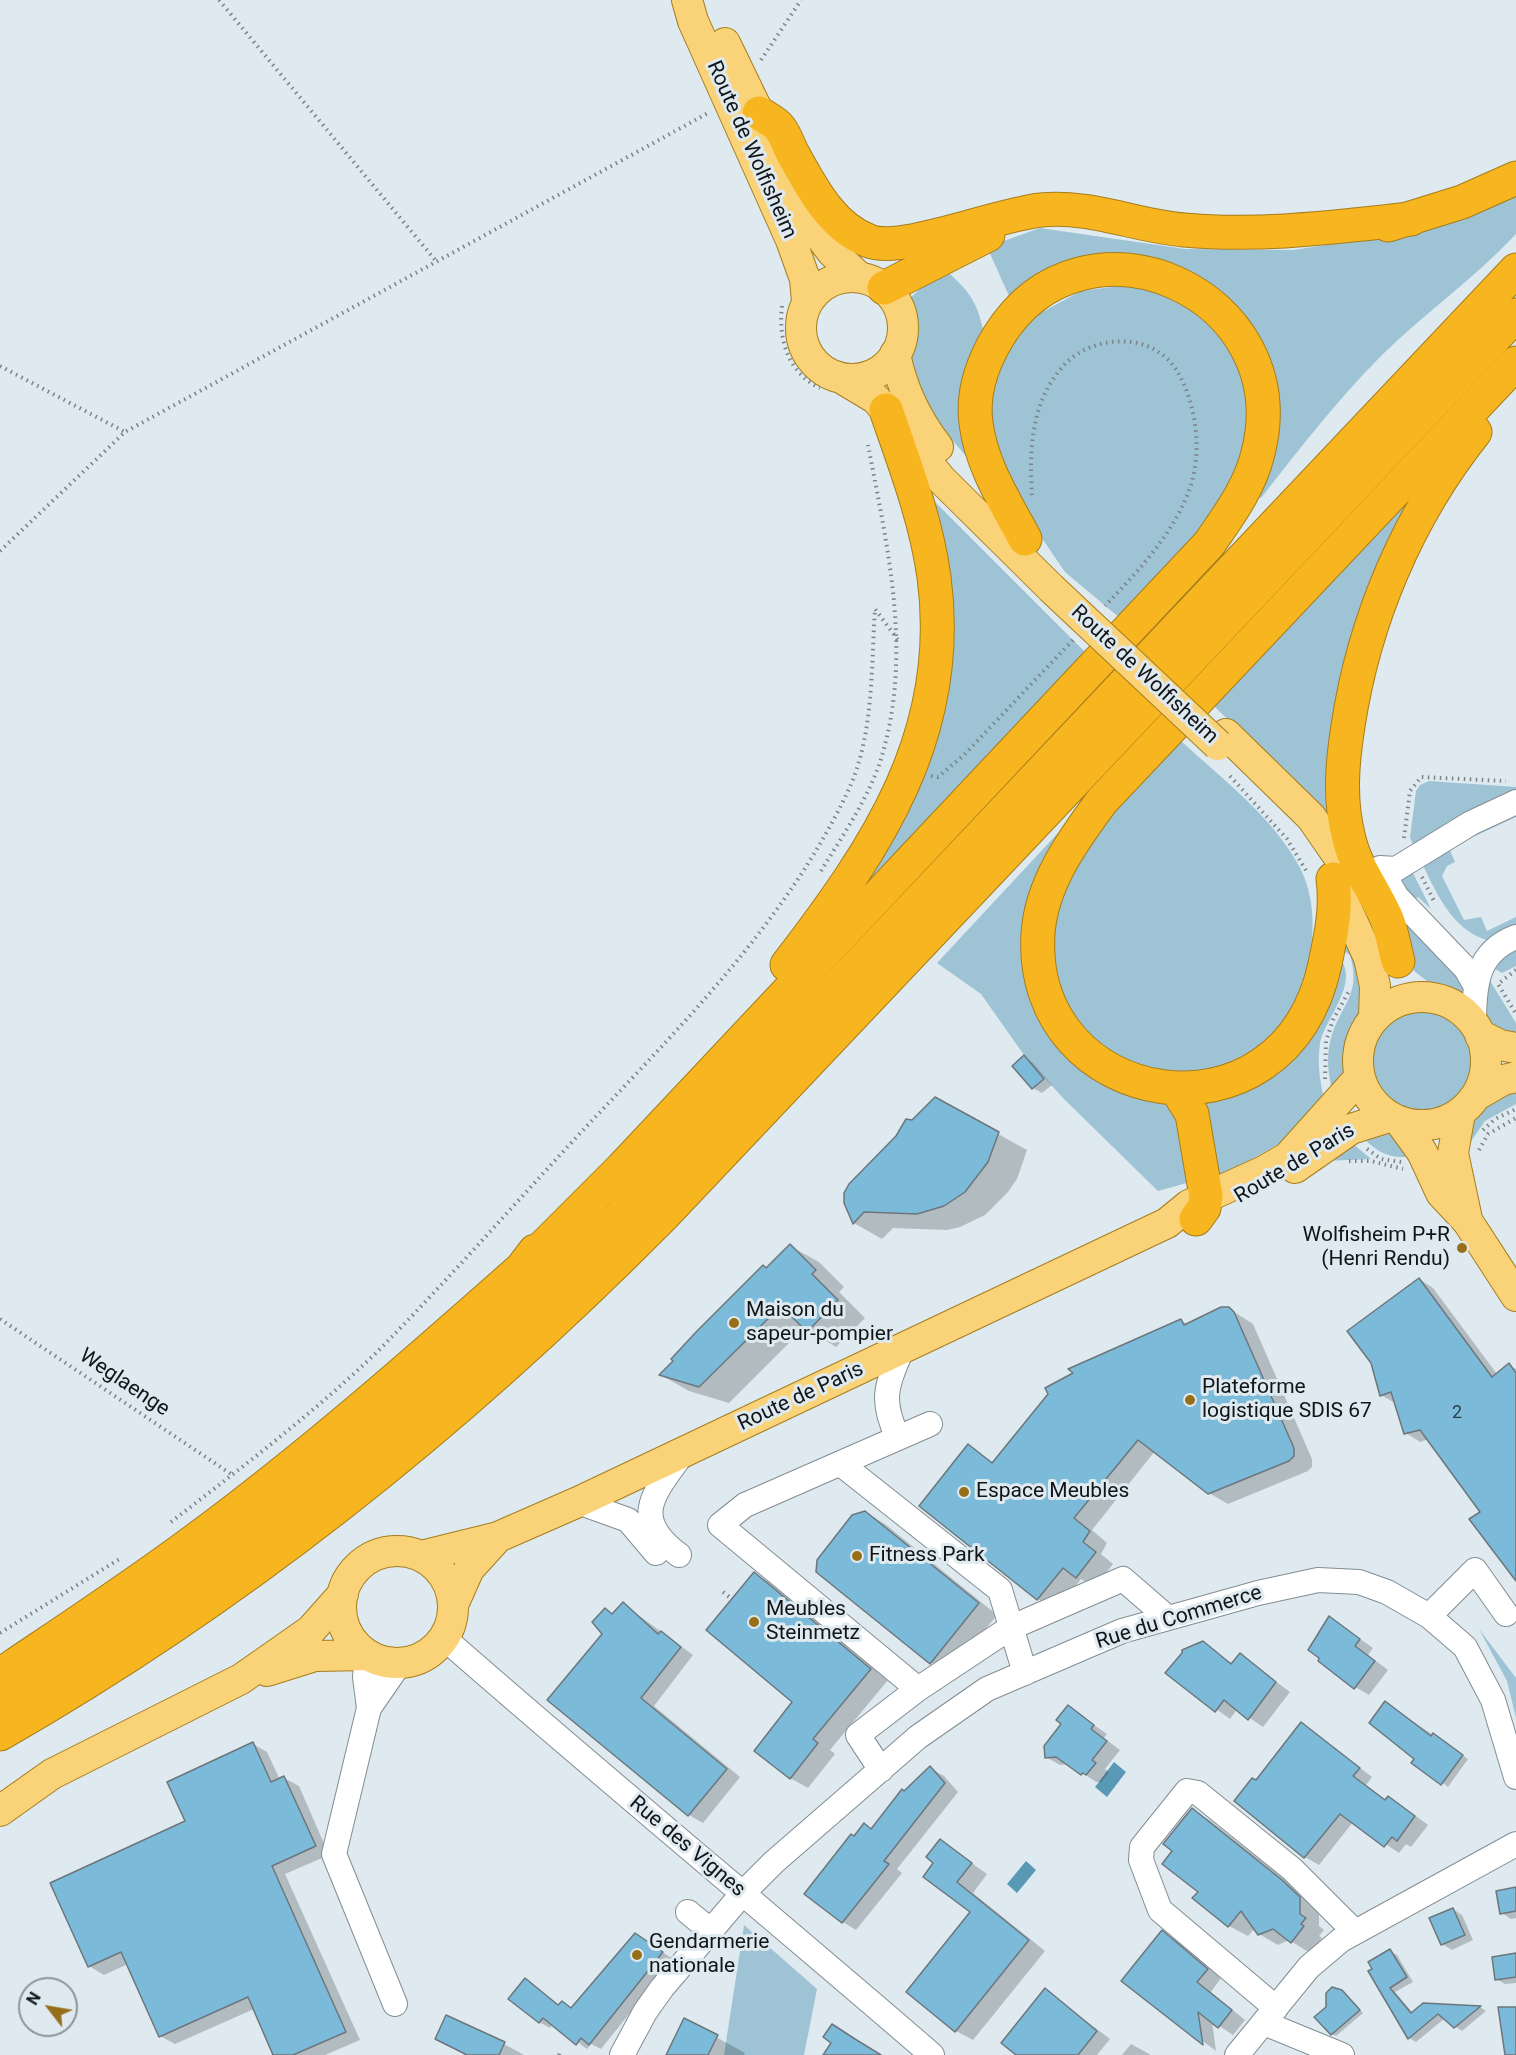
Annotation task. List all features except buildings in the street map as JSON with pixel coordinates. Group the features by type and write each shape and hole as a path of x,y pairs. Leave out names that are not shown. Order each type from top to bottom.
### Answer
{"highway":[{"path":"759,113 778,126 818,198 831,213 856,235 882,245 901,243 1005,215 1041,210 1087,212 1160,228 1231,233 1278,232 1411,219"},
{"path":"872,283 976,239 1007,228 1040,222 1073,222 1158,239 1231,245 1306,240 1363,231 1411,219 1462,202 1516,178"},
{"path":"0,1675 153,1571 241,1505 398,1376 522,1268 622,1168 1209,544 1249,482 1259,450 1262,417 1260,389 1253,363 1243,342 1212,304 1194,290 1170,278 1121,270 1096,272 1070,278 1046,289 1023,306 1006,324 990,349 981,374 976,398 975,422 980,444 995,481 1025,539"},
{"path":"0,1700 133,1617 263,1527 385,1431 561,1275 619,1218 1516,270"},
{"path":"0,1734 119,1662 311,1529 493,1380 580,1300 663,1216 1516,315"},
{"path":"1321,878 1335,917 1321,983 1299,1030 1282,1049 1250,1073 1201,1088 1177,1090 1137,1081 1090,1057 1055,1013 1044,985 1038,956 1038,933 1049,887 1075,837 1102,801 1516,363"},
{"path":"1398,961 1387,918 1357,863 1348,838 1341,796 1352,699 1378,604 1435,488 1466,443 1516,382"},
{"path":"522,1268 588,1186 719,1047 781,973 872,846 895,765 931,693 935,658 936,600 928,547 916,499 876,422"},
{"path":"1341,796 1364,827 1380,868"},
{"path":"1177,1090 1192,1114 1190,1213"}],"main road":[{"name":"Route de Wolfisheim","path":"687,0 693,21 791,240 805,279 796,299"},
{"name":"Route de Wolfisheim","path":"703,0 816,231 832,252 872,283"},
{"path":"831,282 872,283 900,312 903,326 896,354 872,375 832,384 805,349 801,333 802,317 796,299 831,282"},
{"name":"Route de Wolfisheim","path":"896,354 901,382 910,405 928,435 980,497 1025,539 1056,583"},
{"name":"Route de Wolfisheim","path":"832,384 862,389 876,422 1056,583 1287,817 1369,958 1375,986 1374,1018"},
{"name":"Route de Wolfisheim","path":"1223,750 1296,801 1330,842 1358,884 1409,981 1432,998"},
{"path":"1439,1156 1370,1101 1359,1078 1358,1052 1366,1029 1374,1018 1395,1003 1407,999 1432,998 1455,1006 1477,1029 1500,1045 1516,1048"},
{"path":"1477,1029 1484,1046 1485,1072 1439,1156 1441,1193 1468,1222 1516,1296"},
{"path":"1395,1120 1419,1126 1437,1124 1503,1080 1516,1077"},
{"name":"Route de Paris","path":"421,1557 498,1537 578,1502 1190,1213 1288,1157 1344,1118 1359,1078"},
{"name":"Route de Paris","path":"1344,1118 1395,1120"},
{"name":"Route de Paris","path":"453,1605 469,1569 498,1537"},
{"path":"0,1811 52,1774 241,1679 311,1630 343,1594 355,1571 376,1556 394,1552 421,1557 440,1572 449,1587 453,1605 451,1622 444,1638 432,1651 417,1660 400,1663 383,1662 367,1655 352,1642 344,1628 341,1611 343,1594"},
{"path":"241,1679 315,1656 367,1655"}],"street":[{"path":"1380,868 1393,870 1413,859 1471,823 1513,792"},
{"path":"1380,868 1397,897 1466,969 1474,983 1477,1029"},
{"path":"1474,983 1487,956 1516,936"},
{"path":"898,1438 887,1415 885,1402 890,1376 902,1349"},
{"path":"918,1737 909,1696 720,1525 745,1505 930,1424"},
{"path":"578,1502 628,1520 655,1553 679,1555 655,1531 649,1513 655,1494 683,1453"},
{"path":"841,1464 1000,1590 1025,1673"},
{"path":"1429,1616 1475,1570 1506,1614"},
{"path":"881,1770 858,1735 909,1696 1010,1628 1123,1579 1168,1618"},
{"name":"Rue du Commerce","path":"622,2055 645,2012 662,1988 743,1893 774,1862 918,1737 987,1689 1122,1631 1258,1593 1318,1580 1359,1582 1387,1592 1429,1616 1465,1647 1493,1700 1516,1777"},
{"name":"Rue des Vignes","path":"444,1638 610,1784 743,1893 932,2055"},
{"path":"367,1655 365,1677 369,1708 334,1854 395,2004"},
{"path":"369,1708 400,1663"},
{"path":"1342,2055 1270,2016 1160,1910 1141,1860 1142,1847 1187,1791 1198,1793 1292,1869 1355,1932"},
{"path":"1237,2055 1309,1967 1341,1940 1516,1844"},
{"path":"687,1912 711,1931"}],"path":[{"path":"219,0 436,261"},
{"path":"0,551 125,432 708,114 713,124"},
{"path":"796,299 782,342 795,369 832,384"},
{"path":"1032,497 1031,436 1046,396 1065,364 1094,345 1113,341 1144,346 1170,361 1185,386 1194,419 1197,438 1194,477 1176,518 1160,544 1100,612"},
{"path":"0,366 125,432"},
{"path":"820,872 850,824 895,765 898,640 876,422"},
{"path":"166,1526 258,1455 376,1352 687,1020 738,960 774,914 801,872 848,791 857,768 864,741 875,609 898,640"},
{"path":"895,765 926,776 938,777 964,755 1076,637"},
{"path":"1223,750 1287,839 1321,878"},
{"path":"1437,906 1404,840 1410,791 1417,780 1430,776 1513,792"},
{"path":"1516,970 1498,984 1516,1014"},
{"path":"1351,984 1348,995 1333,1020 1323,1055 1326,1084 1344,1118 1367,1149 1381,1159 1405,1163 1470,1149 1486,1126 1516,1109"},
{"name":"Weglaenge","path":"0,1319 231,1474"},
{"path":"0,1633 131,1552"},
{"path":"723,1592 732,1599"}],"shaded area":[{"path":"1516,185 1516,234 1366,371 1261,498 1254,495 1270,454 1214,292 1058,269 1010,298 987,247 1040,228 1185,249 1293,250 1359,240"},
{"path":"950,274 973,301 984,334 971,462 920,402 907,363 913,324 907,301 935,275"},
{"path":"1127,285 1172,296 1214,325 1238,363 1249,412 1241,465 1215,512 1180,557 1121,619 1065,572 1011,493 992,446 990,399 1005,355 1035,316 1081,291"},
{"path":"1426,481 1357,623 1356,866 1303,793 1213,705"},
{"path":"928,502 935,502 1086,653 848,906 919,773"},
{"path":"1181,741 1261,814 1288,848 1305,878 1312,919 1309,960 1295,1003 1283,1024 1270,1037 1246,1054 1212,1070 1186,1074 1168,1073 1133,1063 1117,1055 1089,1033 1062,996 1055,970 1053,943 1059,903 1086,848 1115,810"},
{"path":"1429,781 1516,787 1516,796 1416,851 1410,838 1416,791 1420,785"},
{"path":"1085,804 1027,926 1087,1066 1238,1090 1339,957 1345,967 1344,989 1320,1044 1319,1072 1324,1099 1287,1139 1233,1170 1158,1191 1064,1099 1024,1055 981,994 937,963"},
{"path":"1516,808 1516,817 1449,848 1455,862 1447,866 1442,876 1464,920 1481,917 1487,931 1516,917 1516,926 1487,940 1464,928 1454,919 1432,885 1421,861"},
{"path":"1370,859 1460,971 1467,999 1427,981 1414,971 1411,949"},
{"path":"1410,867 1431,909 1418,897 1411,904 1393,876"},
{"path":"1344,917 1365,1006 1348,1036 1343,1080 1332,1090 1328,1064 1329,1045 1354,980 1350,955 1337,947"},
{"path":"1516,947 1516,966 1502,973 1492,967"},
{"path":"1487,976 1516,1023 1516,1041 1495,1028 1486,1016"},
{"path":"1421,1012 1449,1020 1463,1034 1471,1062 1463,1090 1449,1104 1421,1112 1393,1104 1379,1090 1371,1062 1379,1034 1393,1020"},
{"path":"1516,1086 1516,1104 1485,1121 1469,1144 1469,1124 1491,1099"},
{"path":"1380,1130 1391,1133 1416,1156 1391,1156 1371,1146 1359,1133"},
{"path":"1352,1143 1371,1159 1323,1161"},
{"path":"1479,1629 1516,1678 1516,1718 1507,1681"},
{"path":"1114,1762 1126,1772 1107,1797 1095,1787"},
{"path":"1026,1861 1036,1870 1017,1893 1007,1884"},
{"path":"744,1925 817,1989 804,2055 724,2055"}],"place":[{"name":"Wolfisheim P+R (Henri Rendu)","path":"1462,1248"},
{"name":"Maison du sapeur-pompier","path":"734,1323"},
{"name":"Plateforme logistique SDIS 67","path":"1190,1400"},
{"name":"Espace Meubles","path":"964,1492"},
{"name":"Fitness Park","path":"857,1556"},
{"name":"Meubles Steinmetz","path":"754,1622"},
{"name":"Gendarmerie nationale","path":"637,1955"}]}
